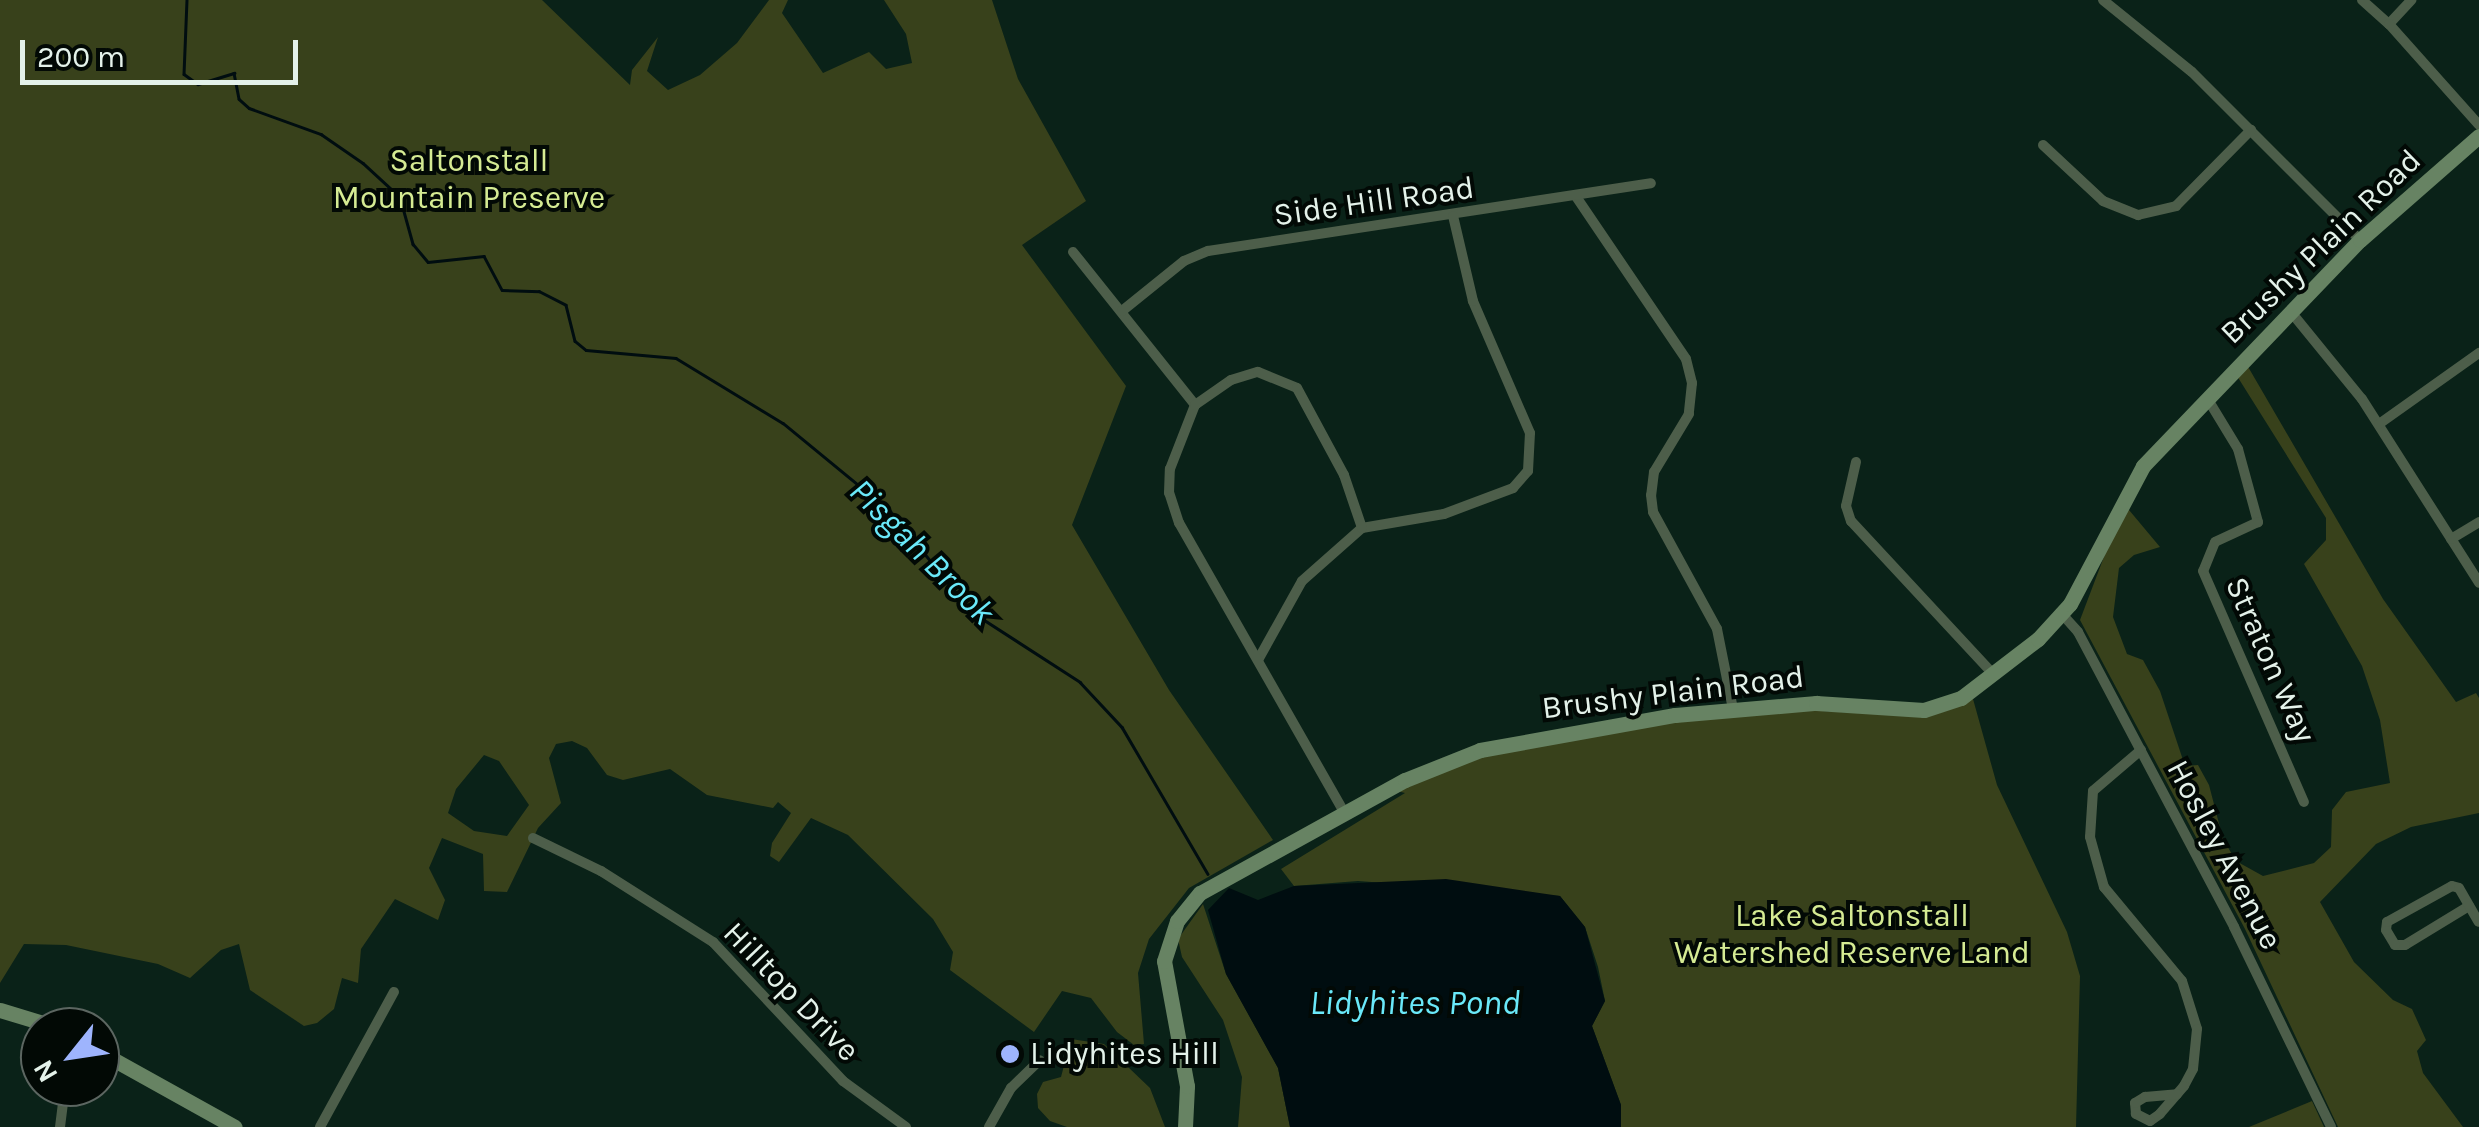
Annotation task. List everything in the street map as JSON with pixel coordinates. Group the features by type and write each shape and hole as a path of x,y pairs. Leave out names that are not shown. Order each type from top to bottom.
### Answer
{"main road":[{"name":"Brushy Plain Road","path":"1185,1127 1186,1086 1164,978 1173,929 1210,886 1344,812 1480,750 1733,709 1816,703 1932,708 1994,675 2062,614 2087,578 2126,490 2207,398 2360,240 2479,136"},
{"path":"120,1063 235,1127"}],"street":[{"path":"2104,0 2251,130 2360,240"},
{"path":"2362,0 2389,24 2479,126"},
{"path":"2389,24 2411,0"},
{"path":"2043,145 2103,200 2138,215 2176,206 2251,130"},
{"name":"Side Hill Road","path":"1122,311 1184,261 1208,251 1651,184"},
{"path":"1577,198 1686,359 1692,383 1689,414 1654,472 1651,495 1654,512 1717,628 1733,709"},
{"path":"1258,660 1302,581 1362,528 1444,514 1513,488 1528,471 1530,433 1473,302 1453,216"},
{"path":"1074,252 1196,406"},
{"path":"2291,312 2379,424 2479,584"},
{"path":"2379,424 2479,353"},
{"path":"1344,812 1179,524 1169,493 1178,444 1196,406 1230,380 1258,372 1297,388 1344,475 1362,528"},
{"name":"Straton Way","path":"2207,398 2238,449 2258,522 2216,542 2204,571 2304,802"},
{"path":"1856,462 1846,506 1851,521 1994,675"},
{"path":"2451,540 2479,522"},
{"name":"Hosley Avenue","path":"2062,614 2141,750 2331,1127"},
{"path":"2141,750 2094,791 2090,837 2104,887 2166,956 2190,1004 2197,1029 2193,1069 2176,1094"},
{"name":"Hilltop Drive","path":"533,838 601,870 713,942 843,1081 906,1127"},
{"path":"2469,906 2405,945 2395,944 2386,930 2388,922 2452,886 2469,906 2479,922"},
{"path":"320,1127 394,992"},
{"path":"989,1127 1011,1088 1040,1060"}],"green space":[{"name":"Saltonstall Mountain Preserve","path":"0,0 542,0 630,85 632,70 658,37 647,71 668,90 700,75 737,43 769,0 788,0 782,13 823,73 869,52 886,69 912,63 906,34 884,0 992,0 1018,79 1086,201 1022,245 1126,386 1072,525 1169,690 1273,840 1189,888 1149,939 1138,973 1144,1044 1134,1045 1117,1032 1091,998 1062,991 1034,1032 950,970 953,952 933,919 848,835 811,818 779,862 770,856 772,843 791,813 778,802 773,808 707,795 670,769 623,780 607,775 587,748 572,741 556,744 549,758 561,803 538,828 507,892 484,891 483,854 442,838 429,868 445,900 438,920 395,899 361,949 358,983 342,978 334,1009 317,1023 304,1026 250,990 239,944 221,950 190,978 158,964 66,945 24,944 0,983","holes":["484,755 499,761 529,805 507,836 474,831 448,813 456,789"]},
{"path":"2247,365 2383,599 2456,702 2476,693 2479,698 2479,813 2411,827 2376,844 2320,902 2354,962 2393,1000 2412,1009 2426,1040 2417,1051 2423,1073 2463,1127 2338,1127 2245,929 2080,620 2124,504 2160,547 2134,555 2119,568 2113,617 2127,654 2143,660 2160,691 2185,766 2198,765 2209,785 2223,839 2236,861 2263,876 2314,863 2331,847 2332,810 2346,792 2390,783 2380,720 2362,666 2304,564 2326,540 2326,518 2237,376"},
{"name":"Lake Saltonstall Watershed Reserve Land","path":"1973,699 1997,785 2067,932 2080,976 2076,1127 1621,1127 1621,1105 1592,1026 1605,1001 1598,967 1585,927 1560,896 1358,881 1294,886 1281,869 1405,793 1397,791 1483,756 1669,721 1787,709 1927,717"},
{"path":"1203,904 1226,974 1278,1068 1290,1127 1238,1127 1242,1077 1223,1020 1182,957 1178,939"},
{"path":"1071,1039 1104,1044 1150,1088 1165,1127 1067,1127 1050,1121 1038,1108 1037,1094 1043,1082 1061,1077"},
{"path":"2312,1101 2324,1127 2249,1127"}],"water":[{"name":"Lidyhites Pond","path":"1446,879 1560,896 1585,927 1605,1001 1592,1026 1621,1105 1621,1127 1290,1127 1278,1068 1226,974 1208,910 1229,888 1258,900 1294,886"}],"waterway":[{"name":"Pisgah Brook","path":"187,0 184,74 198,84 234,73 239,99 249,108 321,134 363,163 400,197 413,244 428,262 484,256 502,290 539,291 566,305 575,341 586,350 676,358 783,423 890,511 972,612 1080,682 1122,727 1208,874"}],"place":[{"name":"Lidyhites Hill","path":"1010,1054"}]}
